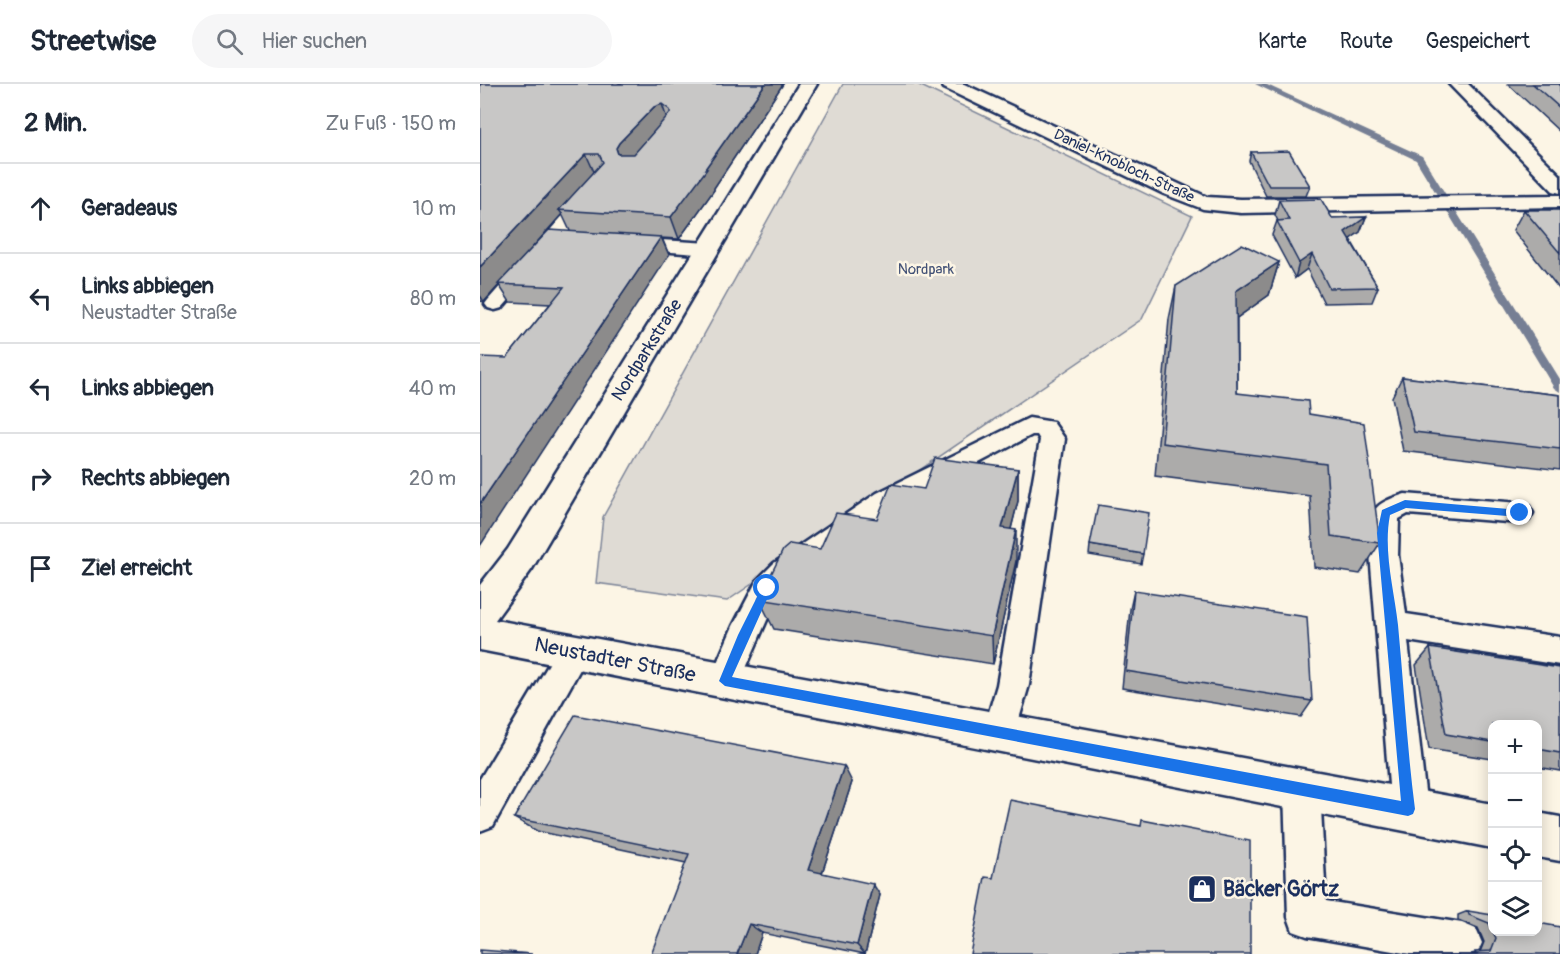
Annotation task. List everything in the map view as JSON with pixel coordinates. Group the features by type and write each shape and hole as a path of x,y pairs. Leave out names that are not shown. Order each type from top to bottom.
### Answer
{"street":[{"name":"Nordparkstraße","path":"480,612 520,559 808,84"},
{"name":"Daniel-Knobloch-Straße","path":"950,84 1171,190 1203,203 1241,206 1560,201"},
{"path":"1458,84 1560,187"},
{"name":"Neustadter Straße","path":"480,634 1488,825"},
{"path":"1542,836 1560,839"}],"lane":[{"path":"495,304 602,182"},
{"path":"553,239 575,240"},
{"path":"608,242 709,249"},
{"path":"725,681 767,588 784,571 886,500 1029,426 1044,428 1053,439 1013,685 1000,732"},
{"path":"1408,809 1401,754 1392,625 1382,533 1386,513 1405,504 1520,513"},
{"path":"1392,625 1560,651"},
{"path":"480,813 573,652"},
{"path":"1302,790 1307,916 1462,943"}],"green space":[{"name":"Nordpark","path":"843,84 917,84 1192,216 1142,319 727,601 596,583 603,517"}],"building":[{"path":"480,84 765,84 671,217 559,210 603,162 599,154 586,154 480,267","holes":["662,104 670,110 670,113 634,154 618,154 616,148 619,143 654,107"]},
{"path":"1533,84 1560,84 1560,108"},
{"path":"1289,151 1310,186 1269,186 1251,152"},
{"path":"1321,199 1332,218 1366,217 1345,232 1378,287 1329,288 1312,254 1299,263 1277,221 1289,220 1279,200"},
{"path":"1524,210 1560,210 1560,253"},
{"path":"549,230 661,237 480,504 480,357 507,358 564,287 498,284"},
{"path":"1242,244 1279,262 1236,291 1237,393 1308,401 1309,414 1364,423 1380,543 1331,536 1326,464 1162,443 1176,286"},
{"path":"1402,377 1560,395 1560,449 1414,432"},
{"path":"935,458 1018,469 1002,528 1016,530 992,636 759,599 783,550 790,544 820,549 836,513 877,519 891,484 924,489"},
{"path":"1098,505 1149,513 1143,554 1090,545"},
{"path":"1134,591 1307,617 1312,701 1126,671"},
{"path":"1430,648 1560,668 1560,753 1542,750 1542,720 1488,720 1488,741 1446,734"},
{"path":"575,715 844,766 808,870 873,884 857,945 749,924 737,954 651,954 689,854 514,818"},
{"path":"1010,800 1141,826 1142,820 1250,841 1250,954 970,954 985,877 993,878"},
{"path":"1468,911 1488,914 1488,923 1469,915"},
{"path":"1542,924 1560,927 1560,954 1476,954 1475,952 1491,951 1495,936 1542,936"},
{"path":"480,950 532,954 480,954"}],"waterway":[{"path":"1259,84 1419,158 1560,388"}],"place":[{"name":"Bäcker Görtz","path":"1202,889"}],"route":[{"path":"767,588 725,681 1408,809 1401,754 1392,625 1382,533 1386,513 1405,504 1520,513"}]}
